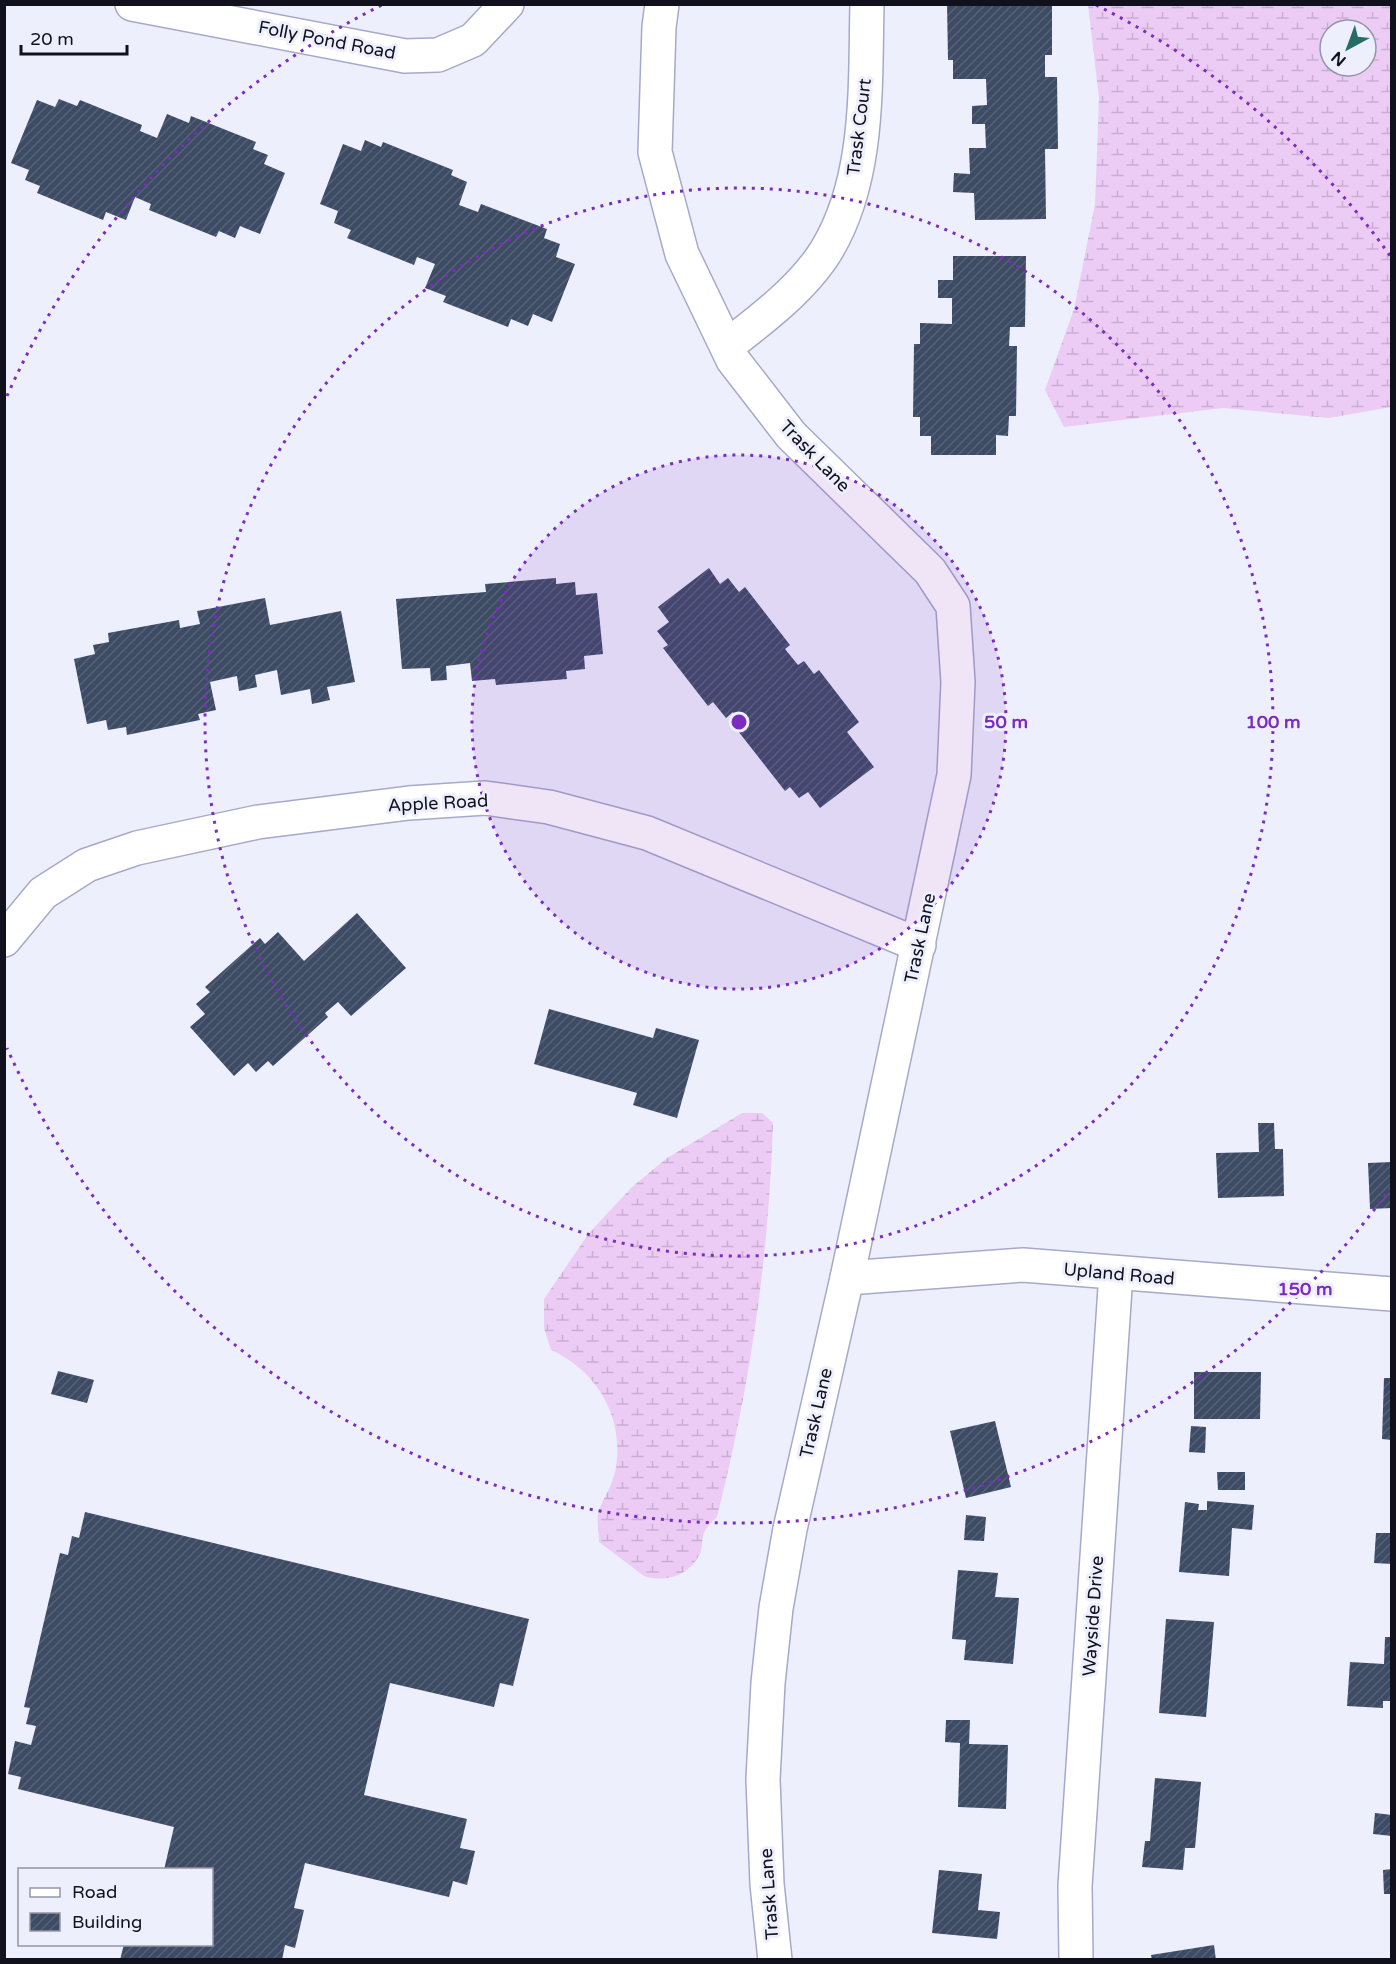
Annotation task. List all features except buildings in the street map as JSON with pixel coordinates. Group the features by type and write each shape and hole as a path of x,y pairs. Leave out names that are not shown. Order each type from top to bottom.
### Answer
{"street":[{"name":"Folly Pond Road","path":"132,4 405,56 438,55 473,40 507,4"},
{"name":"Trask Lane","path":"662,4 659,27 656,152 682,254 733,360 791,435 930,571 953,606 958,682 954,775 847,1278 790,1529 776,1608 768,1683 763,1779 767,1884 775,1959"},
{"name":"Trask Court","path":"727,346 778,307 825,253 843,218 859,155 866,79 867,4"},
{"name":"Apple Road","path":"4,940 43,893 87,865 137,848 258,822 409,803 485,798 549,807 647,832 919,945"},
{"name":"Upland Road","path":"847,1278 1023,1265 1392,1294"},
{"name":"Wayside Drive","path":"1076,1959 1075,1886 1116,1273"}],"green space":[{"path":"1088,5 1391,5 1391,407 1329,418 1223,408 1064,427 1045,390 1074,309 1095,204 1099,98"},
{"path":"742,1113 762,1113 773,1123 762,1272 739,1419 717,1517 704,1533 700,1554 690,1568 676,1576 652,1578 644,1576 599,1542 598,1513 612,1482 617,1453 612,1416 595,1384 568,1359 551,1350 544,1328 544,1299 589,1233 632,1187 667,1158"}]}
